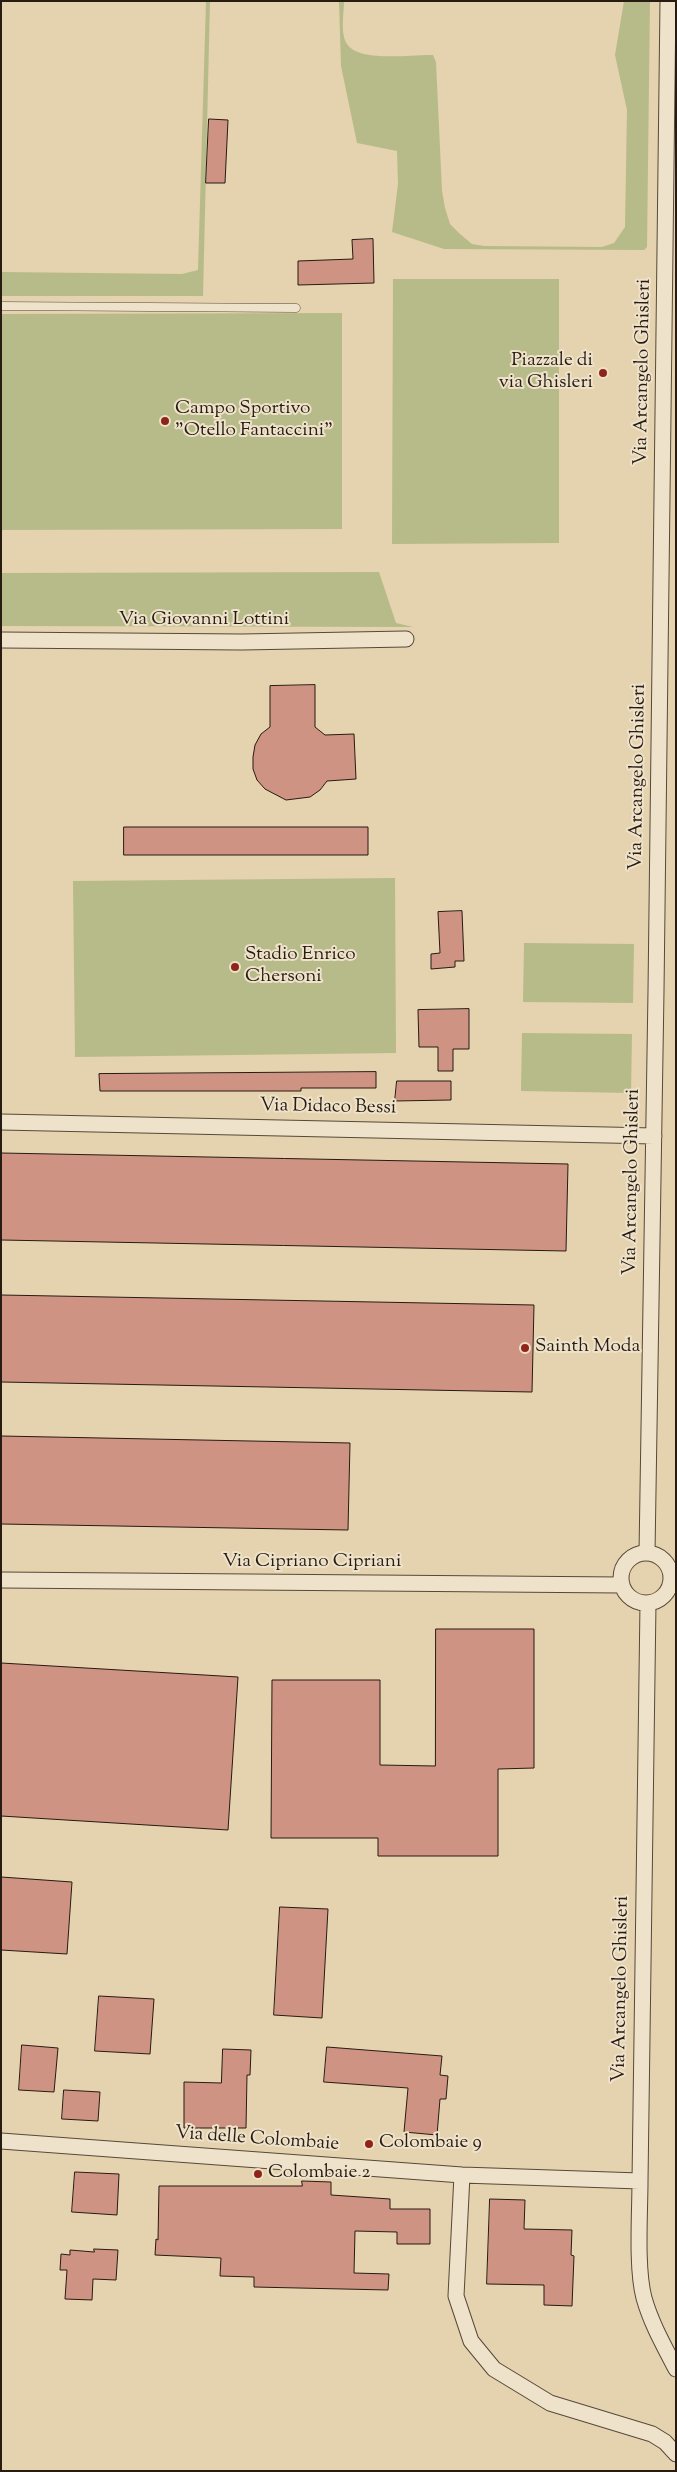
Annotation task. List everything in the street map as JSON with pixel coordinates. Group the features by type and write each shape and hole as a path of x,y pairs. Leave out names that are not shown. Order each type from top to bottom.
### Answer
{"street":[{"name":"Via Arcangelo Ghisleri","path":"647,1553 668,1"},
{"name":"Via Giovanni Lottini","path":"1,640 242,642 406,640"},
{"name":"Via Didaco Bessi","path":"1,1122 654,1136"},
{"path":"647,1553 654,1554 666,1562 674,1583 663,1597 648,1604 632,1599 622,1586 621,1578 626,1563 639,1554 647,1553"},
{"name":"Via Cipriano Cipriani","path":"1,1580 622,1586"},
{"name":"Via Arcangelo Ghisleri","path":"648,1604 640,2181 644,2297 656,2329 676,2369"},
{"name":"Via delle Colombaie","path":"1,2141 462,2175 640,2181"},
{"path":"462,2175 456,2296 472,2341 494,2369 550,2403 652,2434 665,2442 676,2454"}],"lane":[{"path":"1,306 296,308"}],"green space":[{"path":"206,1 210,1 203,296 1,296 1,272 182,274 198,270"},
{"path":"339,1 344,1 343,29 345,40 353,50 374,56 433,55 436,62 442,191 450,224 460,234 472,244 484,246 602,247 614,243 625,227 627,110 615,55 624,1 650,1 647,247 644,250 444,249 392,232 398,184 397,151 357,143 341,66"},
{"path":"393,279 559,279 559,543 392,544"},
{"name":"Campo Sportivo \"Otello Fantaccini\"","path":"342,313 342,529 1,530 1,314"},
{"path":"379,572 396,623 413,627 1,626 1,573"},
{"name":"Stadio Enrico Chersoni","path":"395,878 396,1053 75,1057 73,881"},
{"path":"524,943 634,944 633,1003 523,1002"},
{"path":"522,1033 632,1034 631,1093 521,1091"}],"building":[{"path":"209,119 228,120 225,183 206,183"},
{"path":"373,239 374,283 298,285 298,261 353,259 352,240"},
{"path":"315,685 315,727 325,735 354,734 356,779 327,781 320,790 310,797 286,800 265,789 257,780 253,769 255,745 261,734 270,727 270,686"},
{"path":"124,827 368,827 368,855 124,855"},
{"path":"462,911 464,961 455,961 455,967 431,969 431,954 440,953 438,912"},
{"path":"469,1009 469,1049 453,1049 453,1071 438,1071 438,1047 419,1047 418,1010"},
{"path":"376,1072 376,1088 301,1088 301,1091 100,1091 99,1074"},
{"path":"397,1081 451,1081 451,1100 395,1101"},
{"path":"1,1153 568,1164 566,1251 1,1240"},
{"path":"1,1295 534,1305 532,1392 1,1382"},
{"path":"1,1436 350,1443 348,1530 1,1524"},
{"path":"436,1629 534,1629 534,1768 498,1769 498,1856 378,1856 378,1838 271,1838 272,1680 380,1680 380,1765 435,1766"},
{"path":"1,1663 238,1677 228,1830 1,1816"},
{"path":"1,1877 72,1882 67,1954 1,1950"},
{"path":"280,1907 328,1909 322,2018 274,2015"},
{"path":"99,1996 154,1999 150,2054 95,2051"},
{"path":"22,2045 58,2048 54,2092 19,2090"},
{"path":"327,2047 442,2056 440,2075 448,2076 446,2099 440,2099 437,2135 404,2132 408,2088 324,2082"},
{"path":"223,2049 251,2050 250,2075 247,2075 246,2128 184,2128 184,2082 221,2083"},
{"path":"64,2090 100,2092 98,2121 62,2119"},
{"path":"75,2172 119,2174 117,2215 72,2212"},
{"path":"302,2181 331,2182 331,2195 390,2199 390,2209 430,2209 430,2244 397,2244 397,2232 355,2231 354,2273 389,2274 388,2290 254,2287 254,2277 220,2276 221,2258 155,2255 156,2239 158,2240 159,2186 302,2186"},
{"path":"490,2199 525,2200 524,2229 572,2230 571,2255 574,2256 572,2306 544,2305 544,2285 487,2284"},
{"path":"94,2249 118,2250 116,2280 93,2279 92,2300 65,2299 67,2270 60,2270 61,2254 70,2255 70,2250 94,2252"}],"place":[{"name":"Piazzale di via Ghisleri","path":"603,373"},
{"name":"Campo Sportivo \"Otello Fantaccini\"","path":"165,421"},
{"name":"Stadio Enrico Chersoni","path":"235,967"},
{"name":"Sainth Moda","path":"525,1348"},
{"name":"Colombaie 9","path":"369,2144"},
{"name":"Colombaie 2","path":"258,2174"}]}
